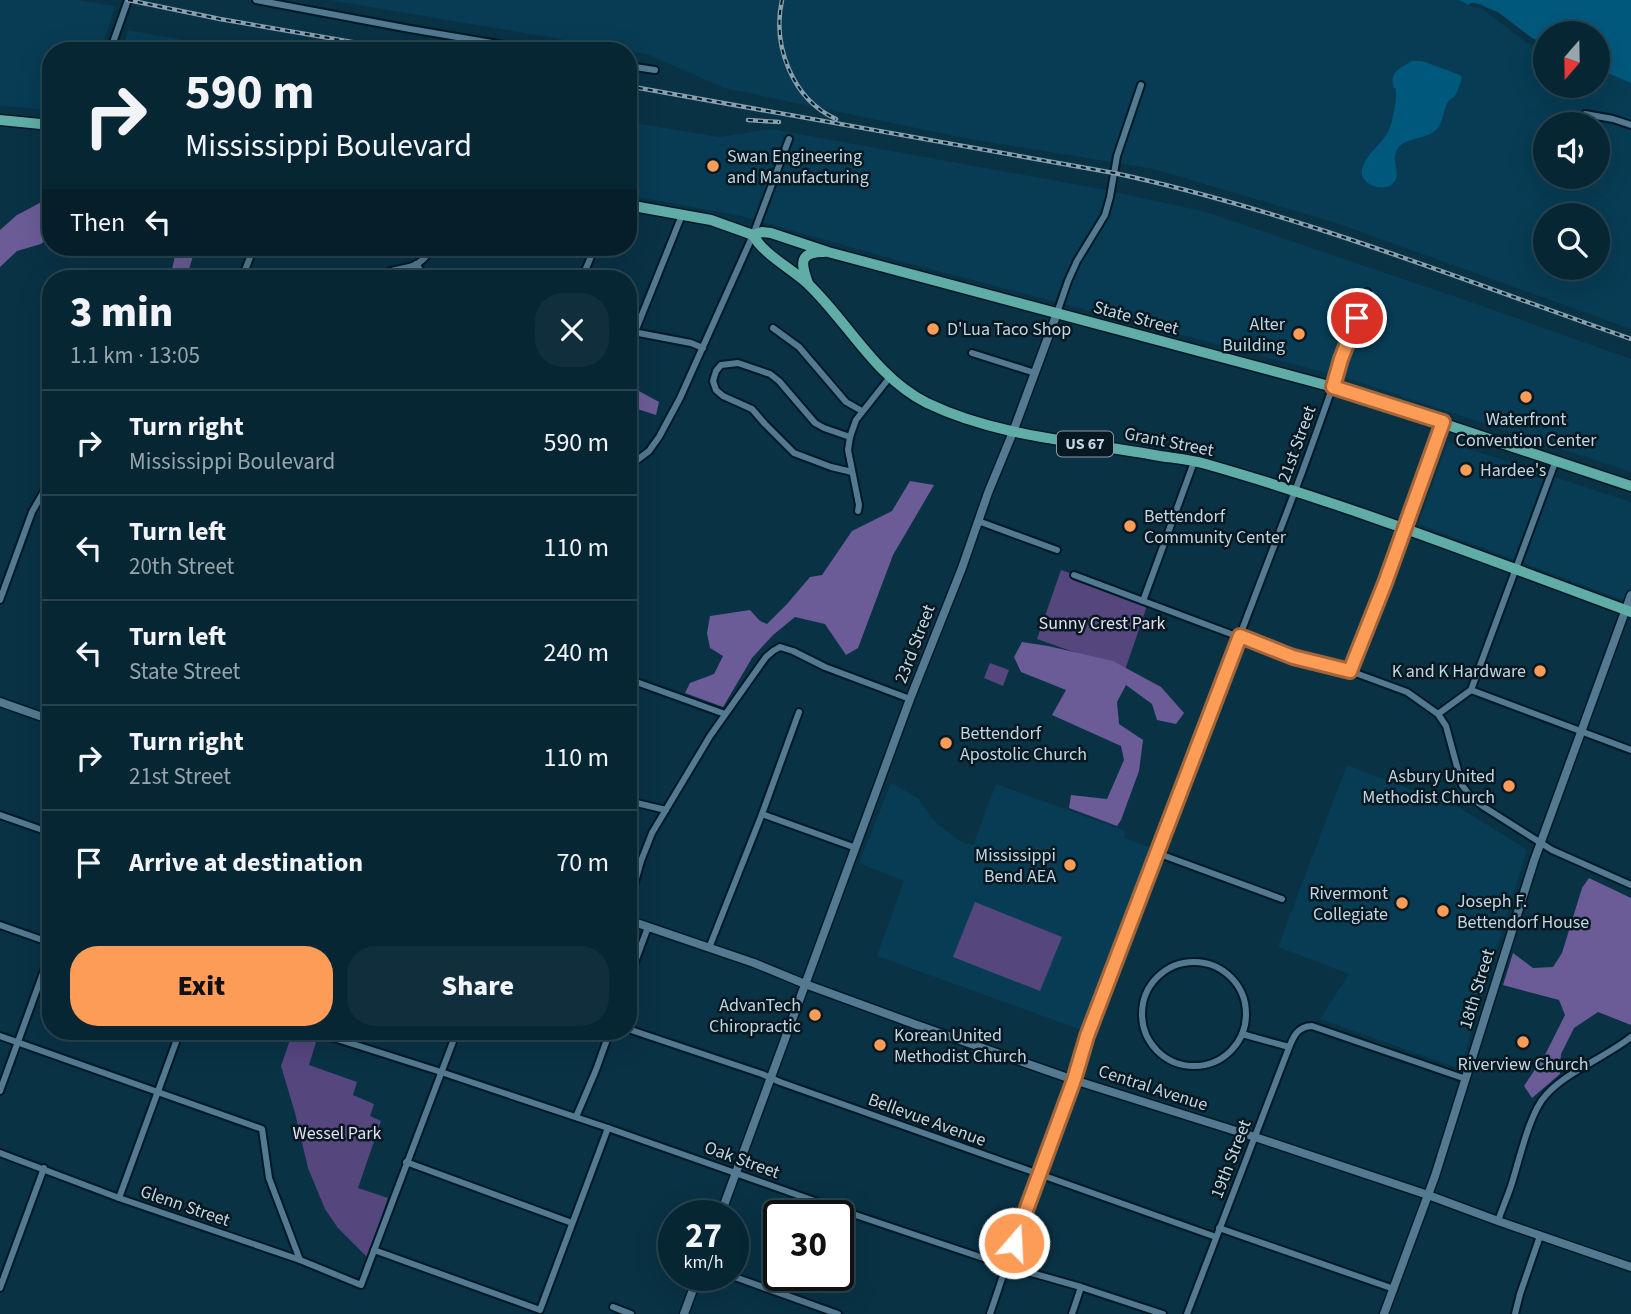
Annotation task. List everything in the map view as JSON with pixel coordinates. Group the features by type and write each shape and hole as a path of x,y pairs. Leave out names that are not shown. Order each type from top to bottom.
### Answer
{"main road":[{"path":"0,120 42,124"},
{"name":"State Street","path":"637,207 710,220 753,234 771,233 828,252 1333,387 1631,485"},
{"name":"Grant Street","path":"753,234 767,252 809,285 890,377 934,406 1013,432 1194,461 1405,528 1628,611"},
{"path":"809,285 802,265 805,256 828,252"}],"street":[{"path":"113,42 128,0"},
{"path":"256,0 486,42"},
{"path":"637,67 655,70"},
{"name":"23rd Street","path":"726,1200 910,699 962,568 1068,281 1105,215 1117,156 1141,85"},
{"path":"1610,118 1631,125"},
{"path":"637,460 649,451 659,437 680,398 753,234 789,139"},
{"path":"637,318 682,215"},
{"path":"398,270 406,269 425,260 427,256"},
{"path":"416,264 420,270"},
{"name":"21st Street","path":"990,1314 1074,1080 1087,1036 1295,491 1367,292"},
{"path":"773,328 799,347 846,402 862,411"},
{"path":"637,333 691,343 703,348"},
{"path":"972,353 1035,373"},
{"path":"850,437 815,423 770,374 738,363 721,365 716,371 713,381 716,390 752,409 794,453 852,472"},
{"path":"858,511 848,450 850,437 862,411 890,377"},
{"path":"1350,671 1443,422"},
{"path":"1438,714 1471,690 1556,460"},
{"path":"1143,601 1194,461"},
{"path":"0,600 32,512 42,495"},
{"path":"978,521 1057,550"},
{"path":"1074,575 1293,657 1350,671 1407,692 1438,714 1446,726 1462,785 1471,797 1552,850 1631,885"},
{"name":"18th Street","path":"1384,1314 1428,1195 1541,843 1628,611 1631,595"},
{"path":"637,876 652,833 710,736 773,650 780,648 793,651 825,667 910,699"},
{"path":"637,682 725,715"},
{"path":"1471,690 1631,750"},
{"path":"0,702 42,717"},
{"path":"709,948 799,712"},
{"path":"637,803 666,810"},
{"path":"762,814 856,848"},
{"path":"0,815 42,830"},
{"path":"1157,853 1282,899"},
{"name":"Central Avenue","path":"637,923 1074,1080 1428,1195 1631,1267"},
{"path":"0,925 42,940"},
{"path":"637,957 648,927"},
{"path":"1205,963 1231,978 1240,990 1246,1019 1242,1034 1236,1045 1218,1061 1194,1067 1170,1062 1160,1055 1145,1035 1141,1011 1144,996 1151,983 1162,972 1175,965 1205,963"},
{"path":"0,1091 42,976"},
{"name":"19th Street","path":"1187,1314 1290,1047 1301,1027 1312,1026 1466,1079"},
{"name":"Bellevue Avenue","path":"637,1031 1216,1237"},
{"path":"1242,1034 1290,1047"},
{"path":"0,1036 262,1129 270,1178 300,1259"},
{"path":"1498,1221 1539,1104 1561,1082 1631,1037"},
{"path":"120,1198 177,1040"},
{"name":"Oak Street","path":"340,1040 576,1117 1007,1266 1163,1314"},
{"path":"453,1040 374,1250 540,1310 608,1128"},
{"path":"576,1117 607,1040"},
{"name":"Glenn Street","path":"0,1153 120,1198 300,1259 360,1285 374,1250"},
{"path":"407,1163 572,1223"},
{"path":"0,1288 44,1168"},
{"path":"1219,1228 1394,1289"},
{"path":"1515,1314 1540,1236"},
{"path":"749,1282 838,1314"},
{"path":"1072,1314 1082,1287"},
{"path":"684,1314 692,1291"},
{"path":"613,1307 631,1314"}],"shaded area":[{"path":"0,0 78,0 115,6 104,42 42,42 42,109 0,106"},
{"path":"330,0 1459,0 1469,5 1481,4 1533,41 1533,98 1610,98 1610,74 1631,83 1631,329 1336,223 1154,169 969,139 724,88 647,54 637,52 637,42 577,42"},
{"path":"1459,0 1631,0 1631,83 1610,74 1610,21 1533,21 1533,41 1481,4 1469,5"},
{"path":"128,30 193,42 125,42"},
{"path":"1412,61 1422,61 1462,77 1454,97 1447,103 1437,129 1403,143 1395,155 1396,179 1387,187 1375,186 1365,180 1362,170 1366,159 1390,126 1396,98 1394,76"},
{"path":"637,123 719,137 771,129 1101,189 1206,212 1471,302 1631,359 1631,472 1346,378 907,263 741,216 637,197"},
{"path":"42,202 42,243 17,251 0,267 0,230 17,215"},
{"path":"175,256 193,256 189,270 172,270"},
{"path":"637,390 659,402 656,415 637,409"},
{"path":"1448,442 1631,502 1631,603 1418,524"},
{"path":"910,481 934,485 893,555 858,648 846,655 825,624 795,617 773,635 752,658 723,707 685,693 690,683 714,674 723,656 710,648 707,633 710,616 750,610 760,621 767,624 810,577 822,575 852,531 892,511"},
{"path":"1022,642 1113,661 1161,687 1184,713 1176,724 1157,720 1152,704 1126,685 1117,702 1119,724 1143,740 1139,771 1117,826 1069,808 1071,795 1107,799 1124,760 1121,746 1052,715 1066,690 1021,672 1014,657"},
{"name":"Rivermont Collegiate","path":"1347,765 1428,796 1435,792 1527,850 1460,1069 1320,1019 1349,974 1278,947"},
{"path":"891,783 918,798 934,821 961,842 973,845 996,784 1126,831 1124,838 1152,848 1084,1031 877,956 904,881 859,863"},
{"path":"1589,878 1631,898 1631,1025 1598,1012 1574,1028 1561,1054 1560,1074 1532,1098 1524,1086 1546,1053 1565,1015 1559,1000 1503,985 1513,953 1533,968 1553,967 1562,953 1582,888"}],"green space":[{"name":"Sunny Crest Park","path":"1061,570 1139,597 1137,603 1147,606 1125,670 1037,639"},
{"path":"990,663 1009,670 1003,686 984,678"},
{"path":"975,902 1062,937 1040,991 953,957"},
{"name":"Wessel Park","path":"290,1040 317,1040 309,1065 357,1082 353,1095 374,1104 370,1116 381,1121 358,1188 388,1198 367,1257 338,1228 325,1209 308,1168 281,1066"}],"pier":[{"path":"1475,3 1498,12 1533,38 1533,45 1480,7 1469,5"}],"railway":[{"path":"128,0 352,42"},
{"path":"782,0 780,35 789,69 808,98 836,119"},
{"path":"637,88 1114,173 1180,189 1310,226 1631,339"},
{"path":"748,120 779,122"}],"place":[{"name":"Swan Engineering and Manufacturing","path":"713,166"},
{"name":"D'Lua Taco Shop","path":"933,329"},
{"name":"Alter Building","path":"1299,334"},
{"name":"Waterfront Convention Center","path":"1526,397"},
{"name":"Hardee's","path":"1466,470"},
{"name":"Bettendorf Community Center","path":"1130,526"},
{"name":"K and K Hardware","path":"1540,671"},
{"name":"Bettendorf Apostolic Church","path":"946,743"},
{"name":"Asbury United Methodist Church","path":"1509,786"},
{"name":"Mississippi Bend AEA","path":"1070,865"},
{"name":"Rivermont Collegiate","path":"1402,903"},
{"name":"Joseph F. Bettendorf House","path":"1443,911"},
{"name":"AdvanTech Chiropractic","path":"815,1015"},
{"name":"Riverview Church","path":"1523,1042"},
{"name":"Korean United Methodist Church","path":"880,1045"}],"route":[{"path":"1014,1243 1074,1080 1087,1036 1240,636 1293,657 1350,671 1385,583 1443,422 1333,387 1357,318"}]}
